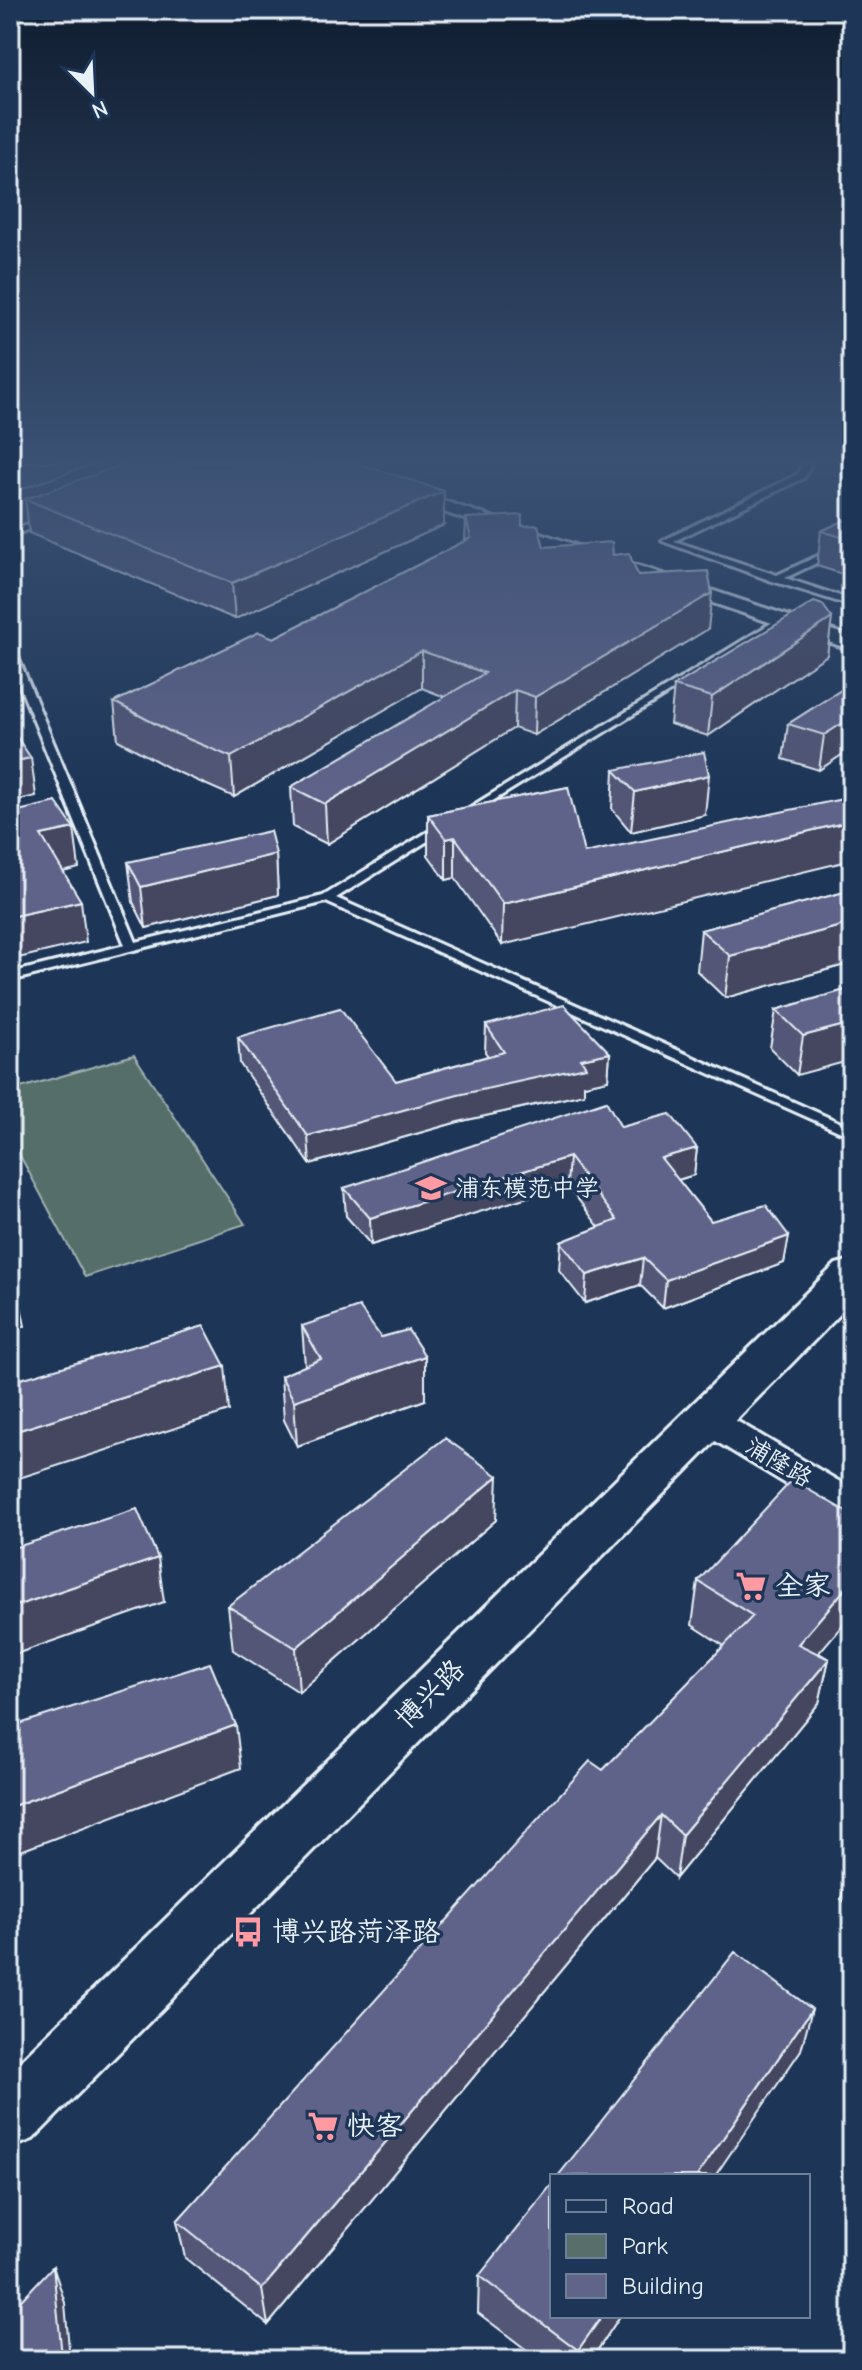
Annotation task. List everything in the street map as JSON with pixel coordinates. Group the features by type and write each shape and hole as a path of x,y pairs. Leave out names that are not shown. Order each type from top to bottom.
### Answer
{"street":[{"path":"642,573 852,644"},
{"name":"博兴路","path":"10,2116 852,1275"},
{"name":"浦隆路","path":"706,1419 852,1506"}],"lane":[{"path":"757,573 852,603"},
{"path":"775,579 789,573"},
{"path":"10,977 327,898 781,620"},
{"path":"10,650 132,947"},
{"path":"327,898 852,1133"}],"green space":[{"path":"134,1055 245,1224 85,1277 10,1137 10,1091"}],"building":[{"path":"206,573 256,573 232,583"},
{"path":"403,573 708,573 712,593 535,697 515,690 325,804 291,787 485,673 422,651 231,757 169,731 114,702 259,632 274,638"},
{"path":"814,602 823,605 832,618 712,697 674,686"},
{"path":"852,683 852,717 824,735 788,724"},
{"path":"10,727 31,758 10,762"},
{"path":"704,752 709,775 635,792 614,770"},
{"path":"568,787 584,853 852,797 852,821 503,904 455,837 446,839 428,815"},
{"path":"56,802 74,828 41,835 81,901 10,917 10,813"},
{"path":"270,831 276,854 141,887 128,862"},
{"path":"852,890 852,923 730,956 701,930"},
{"path":"852,988 852,1023 803,1036 776,1010"},
{"path":"564,1005 610,1053 581,1059 586,1067 458,1095 308,1136 238,1037 340,1008 396,1081 504,1052 486,1025"},
{"path":"606,1101 621,1127 670,1114 697,1148 661,1158 711,1221 766,1205 789,1236 666,1280 643,1258 587,1275 561,1242 617,1220 569,1157 370,1218 344,1188"},
{"path":"10,1267 16,1282 10,1283"},
{"path":"359,1307 381,1337 408,1330 425,1356 294,1401 281,1376 321,1359 302,1326"},
{"path":"204,1326 225,1366 10,1433 10,1382"},
{"path":"445,1438 498,1476 296,1648 228,1606"},
{"path":"792,1480 852,1515 852,1581 798,1644 829,1659 682,1835 661,1815 262,2289 177,2221 590,1761 603,1770 753,1616 698,1581"},
{"path":"137,1509 158,1558 10,1608 10,1549"},
{"path":"210,1663 236,1725 10,1807 10,1727"},
{"path":"735,1952 812,2009 698,2174 560,2174"},
{"path":"550,2187 550,2318 601,2318 578,2350 479,2276"},
{"path":"53,2266 62,2356 60,2360 10,2360 10,2312"}],"place":[{"name":"浦东模范中学","path":"431,1188"},
{"name":"全家","path":"751,1586"},
{"name":"博兴路菏泽路","path":"248,1932"},
{"name":"快客","path":"323,2126"}]}
